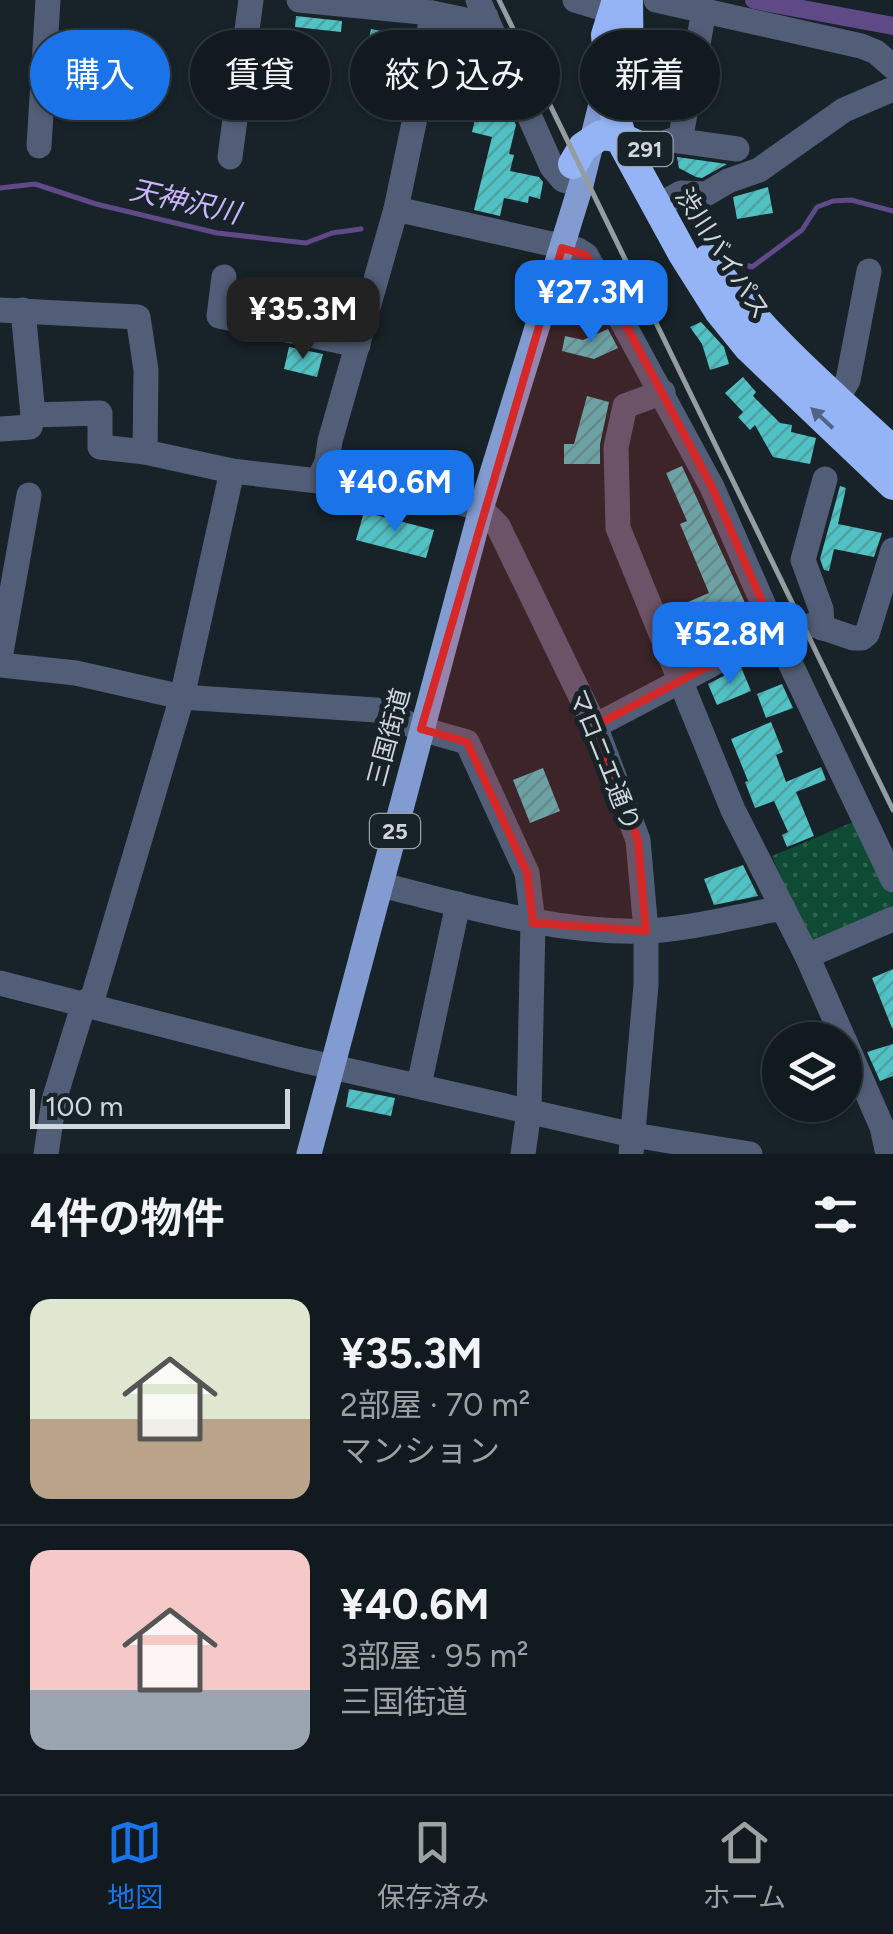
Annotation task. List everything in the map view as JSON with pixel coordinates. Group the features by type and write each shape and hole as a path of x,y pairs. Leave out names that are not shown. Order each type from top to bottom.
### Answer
{"highway":[{"name":"渋川バイパス","path":"595,162 612,104 610,69 617,9"},
{"name":"渋川バイパス","path":"595,162 628,81 617,9"},
{"path":"595,162 609,157 623,162 658,192"},
{"name":"渋川バイパス","path":"595,162 658,192 741,304 782,348 893,451"},
{"name":"渋川バイパス","path":"658,192 701,282 748,348 893,486"}],"main road":[{"name":"三国街道","path":"309,1154 480,509 504,395 556,246 595,162 617,9"}],"street":[{"path":"38,146 48,0"},
{"path":"230,157 250,0"},
{"path":"299,0 432,13 475,22 482,8"},
{"path":"575,0 617,9"},
{"path":"656,0 861,46 876,52 893,67"},
{"path":"482,8 557,176 680,140 737,149"},
{"path":"680,140 704,12"},
{"path":"33,415 100,413 100,448 318,481 327,462 396,209 432,13"},
{"path":"658,192 706,194 728,180 758,170 844,110 893,89"},
{"path":"396,209 578,250 586,256 712,487 775,632 893,880"},
{"path":"837,400 848,380 869,270"},
{"path":"224,277 220,316 358,346"},
{"path":"0,429 30,427 33,415 12,310 138,317 146,370 144,452"},
{"path":"663,392 626,406 616,447 618,528 734,810 836,1022"},
{"path":"327,462 480,509"},
{"path":"46,1154 54,1100 84,1003 93,997 182,697 232,471"},
{"path":"822,628 821,608 803,560 825,479"},
{"path":"29,495 0,662 76,673 182,697 376,710 467,742 527,872 532,923 529,1110 523,1154"},
{"name":"マロニエ通り","path":"480,509 498,526 596,726 638,840 646,985 632,1145"},
{"path":"596,726 775,632 815,625 862,638 884,607 893,550"},
{"path":"381,885 532,923 646,931 783,908"},
{"path":"419,1086 458,904"},
{"path":"807,956 893,919"},
{"path":"0,982 333,1066 529,1110 632,1145 750,1154"},
{"path":"862,1082 882,1127 888,1154"}],"highlighted area":[{"path":"562,248 586,255 618,310 712,487 775,631 595,726 638,840 646,931 533,923 527,873 467,742 421,729"}],"green space":[{"path":"858,820 893,895 893,911 809,943 772,856"}],"building":[{"path":"296,16 342,21 341,32 295,27"},
{"path":"475,120 514,120 510,171 539,177 543,182 540,199 529,196 528,203 504,198 500,216 474,210 492,137 472,132"},
{"path":"677,157 727,164 702,178 679,168"},
{"path":"768,187 773,213 737,219 733,197"},
{"path":"701,322 724,347 729,364 710,370 702,344 690,327"},
{"path":"608,329 618,348 594,359 562,351 565,336 583,340"},
{"path":"289,347 323,354 317,377 284,369"},
{"path":"743,377 756,392 753,396 780,423 792,425 791,432 816,438 810,464 773,457 755,425 750,430 738,417 743,412 725,393"},
{"path":"587,396 609,402 600,464 564,464 564,444 574,444"},
{"path":"682,466 746,605 677,630 669,610 709,593 680,524 687,521 666,473"},
{"path":"840,486 846,488 838,524 882,533 874,557 834,549 829,571 824,570 820,559"},
{"path":"364,512 434,530 426,558 356,540"},
{"path":"741,667 751,691 717,705 708,684"},
{"path":"782,684 793,708 766,718 757,694"},
{"path":"771,722 783,752 776,755 786,782 821,767 826,780 796,792 814,836 787,847 782,835 788,832 774,801 755,808 731,739"},
{"path":"543,768 560,811 530,823 513,780"},
{"path":"743,865 758,896 714,905 704,879"},
{"path":"893,969 893,1028 892,1028 872,978"},
{"path":"893,1044 893,1076 880,1081 867,1052"},
{"path":"349,1089 395,1098 391,1116 346,1107"}],"waterway":[{"path":"754,0 893,26"},
{"name":"天神沢川","path":"0,188 35,184 96,204 217,233 306,243 332,233 361,229"},
{"name":"天神沢川","path":"697,201 732,261 752,267 802,230 817,207 851,200 893,211"}],"railway":[{"path":"499,0 893,810"}]}
